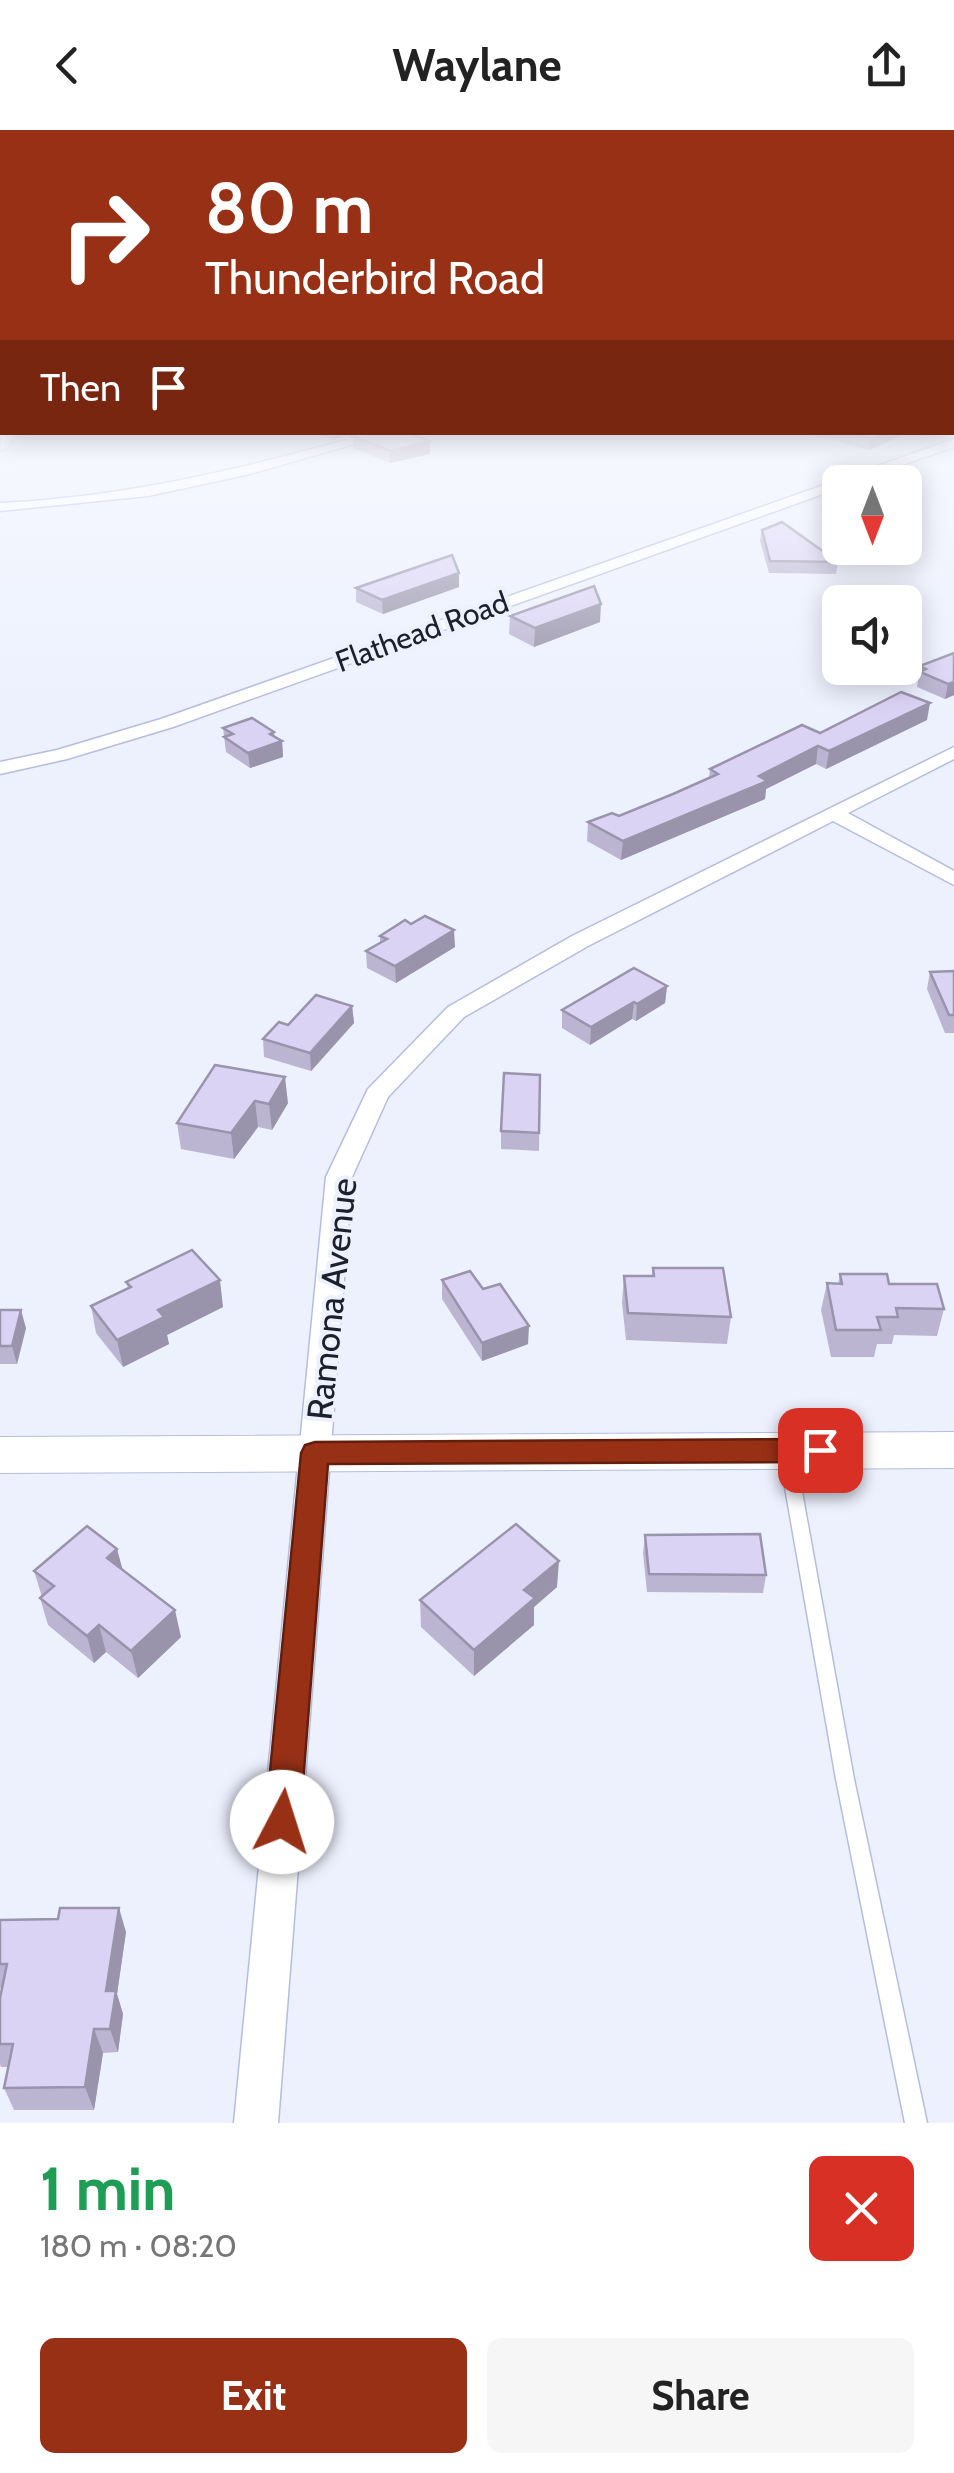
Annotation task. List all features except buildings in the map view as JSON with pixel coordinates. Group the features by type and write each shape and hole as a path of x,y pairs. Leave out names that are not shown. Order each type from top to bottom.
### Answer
{"main road":[{"path":"0,1454 954,1450"}],"street":[{"name":"Flathead Road","path":"0,768 132,734 765,510"},
{"name":"Ramona Avenue","path":"256,2123 340,1177 378,1094 456,1012 580,941 954,752"},
{"path":"833,814 954,878"}],"lane":[{"path":"787,1450 846,1779 916,2123"}],"route":[{"path":"282,1822 315,1453 820,1450"}]}
